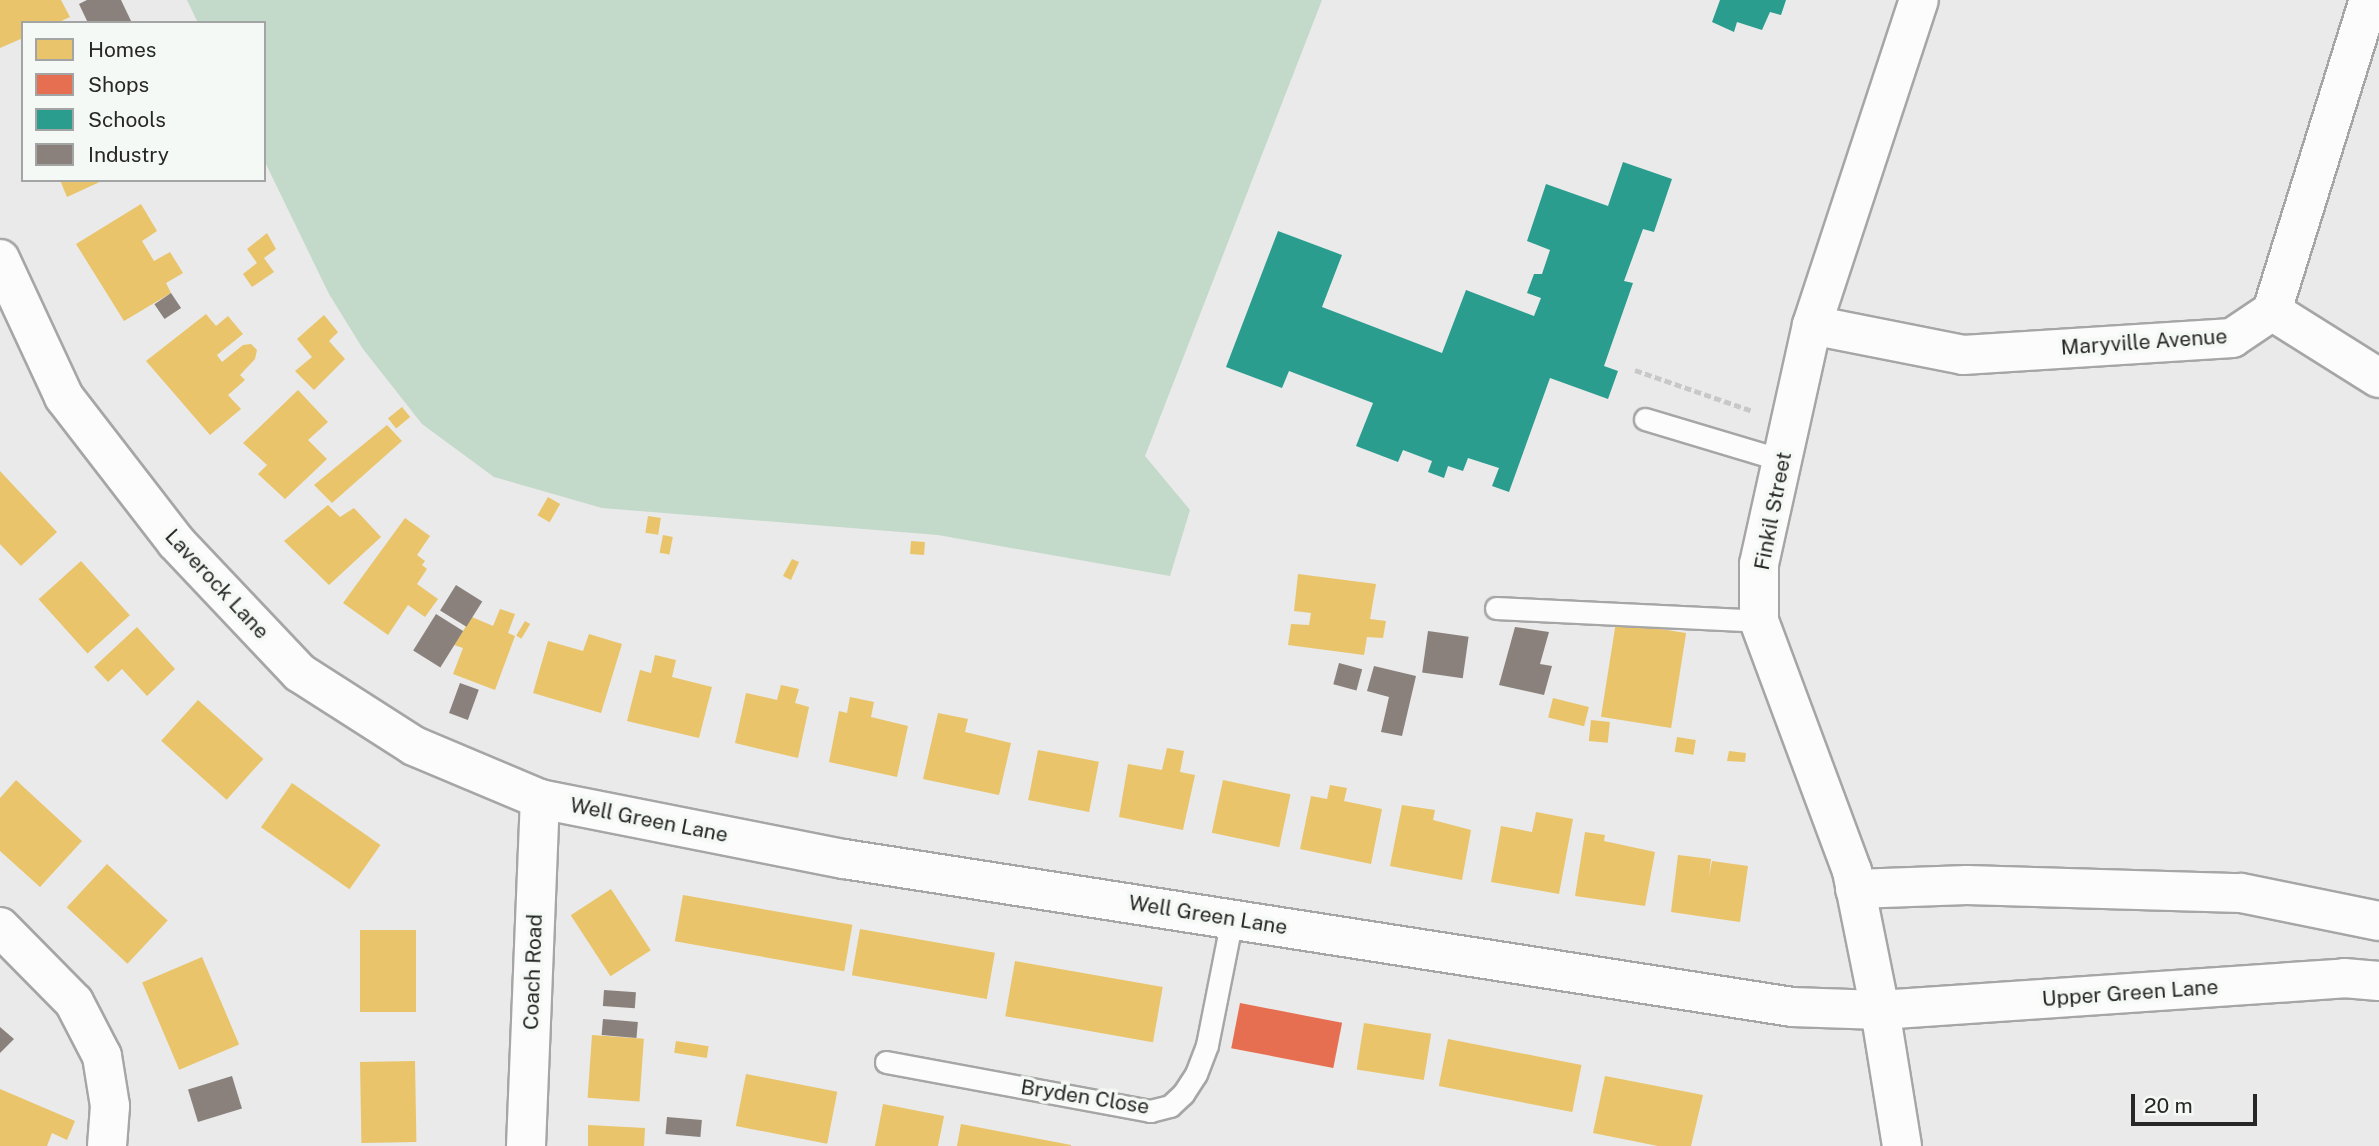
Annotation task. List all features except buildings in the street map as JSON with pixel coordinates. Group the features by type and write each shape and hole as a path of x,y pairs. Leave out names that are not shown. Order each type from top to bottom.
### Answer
{"street":[{"name":"Finkil Street","path":"1902,1146 1880,1010 1852,871 1759,621 1759,564 1812,325 1919,0"},
{"path":"2369,0 2272,311 2379,378"},
{"name":"Laverock Lane","path":"0,259 64,397 176,542 300,673 415,746 540,799"},
{"name":"Maryville Avenue","path":"1812,325 1963,355 2232,338 2272,311"},
{"name":"Well Green Lane","path":"540,799 844,859 1792,1007 1880,1010"},
{"name":"Coach Road","path":"526,1146 540,799"},
{"path":"1855,888 1967,885 2241,893 2379,921"},
{"path":"0,927 74,1002 102,1056 110,1106 107,1146"},
{"name":"Upper Green Lane","path":"1880,1010 2344,978 2379,981"}],"lane":[{"path":"1645,419 1786,442"},
{"path":"1496,608 1759,621"},
{"name":"Bryden Close","path":"886,1062 1150,1111 1170,1106 1183,1094 1196,1074 1207,1045 1232,919"}],"path":[{"path":"1635,370 1786,442"}],"green space":[{"path":"187,0 1322,0 1145,456 1190,510 1170,576 938,535 602,508 494,477 422,424 363,349 329,294 266,164 266,21 197,21"}]}
